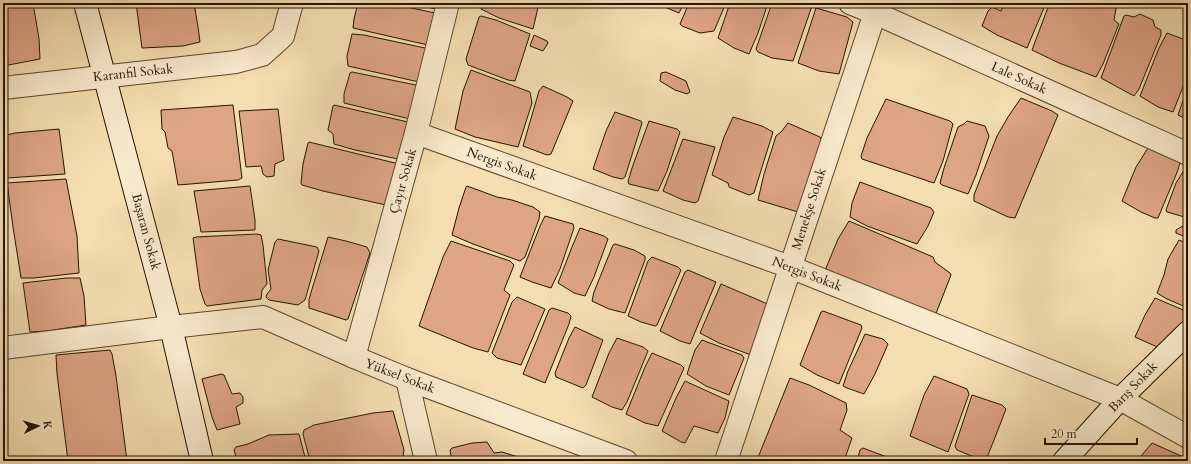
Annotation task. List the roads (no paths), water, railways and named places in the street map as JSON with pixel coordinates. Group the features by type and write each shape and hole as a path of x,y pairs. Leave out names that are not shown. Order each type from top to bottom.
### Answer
{"street":[{"name":"Başaran Sokak","path":"85,3 170,327 202,461"},
{"name":"Karanfil Sokak","path":"3,88 236,62 262,55 283,36 292,3"},
{"name":"Çayır Sokak","path":"354,358 416,133 448,3"},
{"name":"Lale Sokak","path":"850,3 877,8 1188,154"},
{"name":"Menekşe Sokak","path":"726,461 877,8"},
{"name":"Nergis Sokak","path":"416,133 790,267 1120,399 1188,437"},
{"name":"Yüksel Sokak","path":"3,348 263,317 354,358 626,461"},
{"name":"Barış Sokak","path":"1064,461 1120,399 1188,332"},
{"path":"407,379 426,461"}]}
